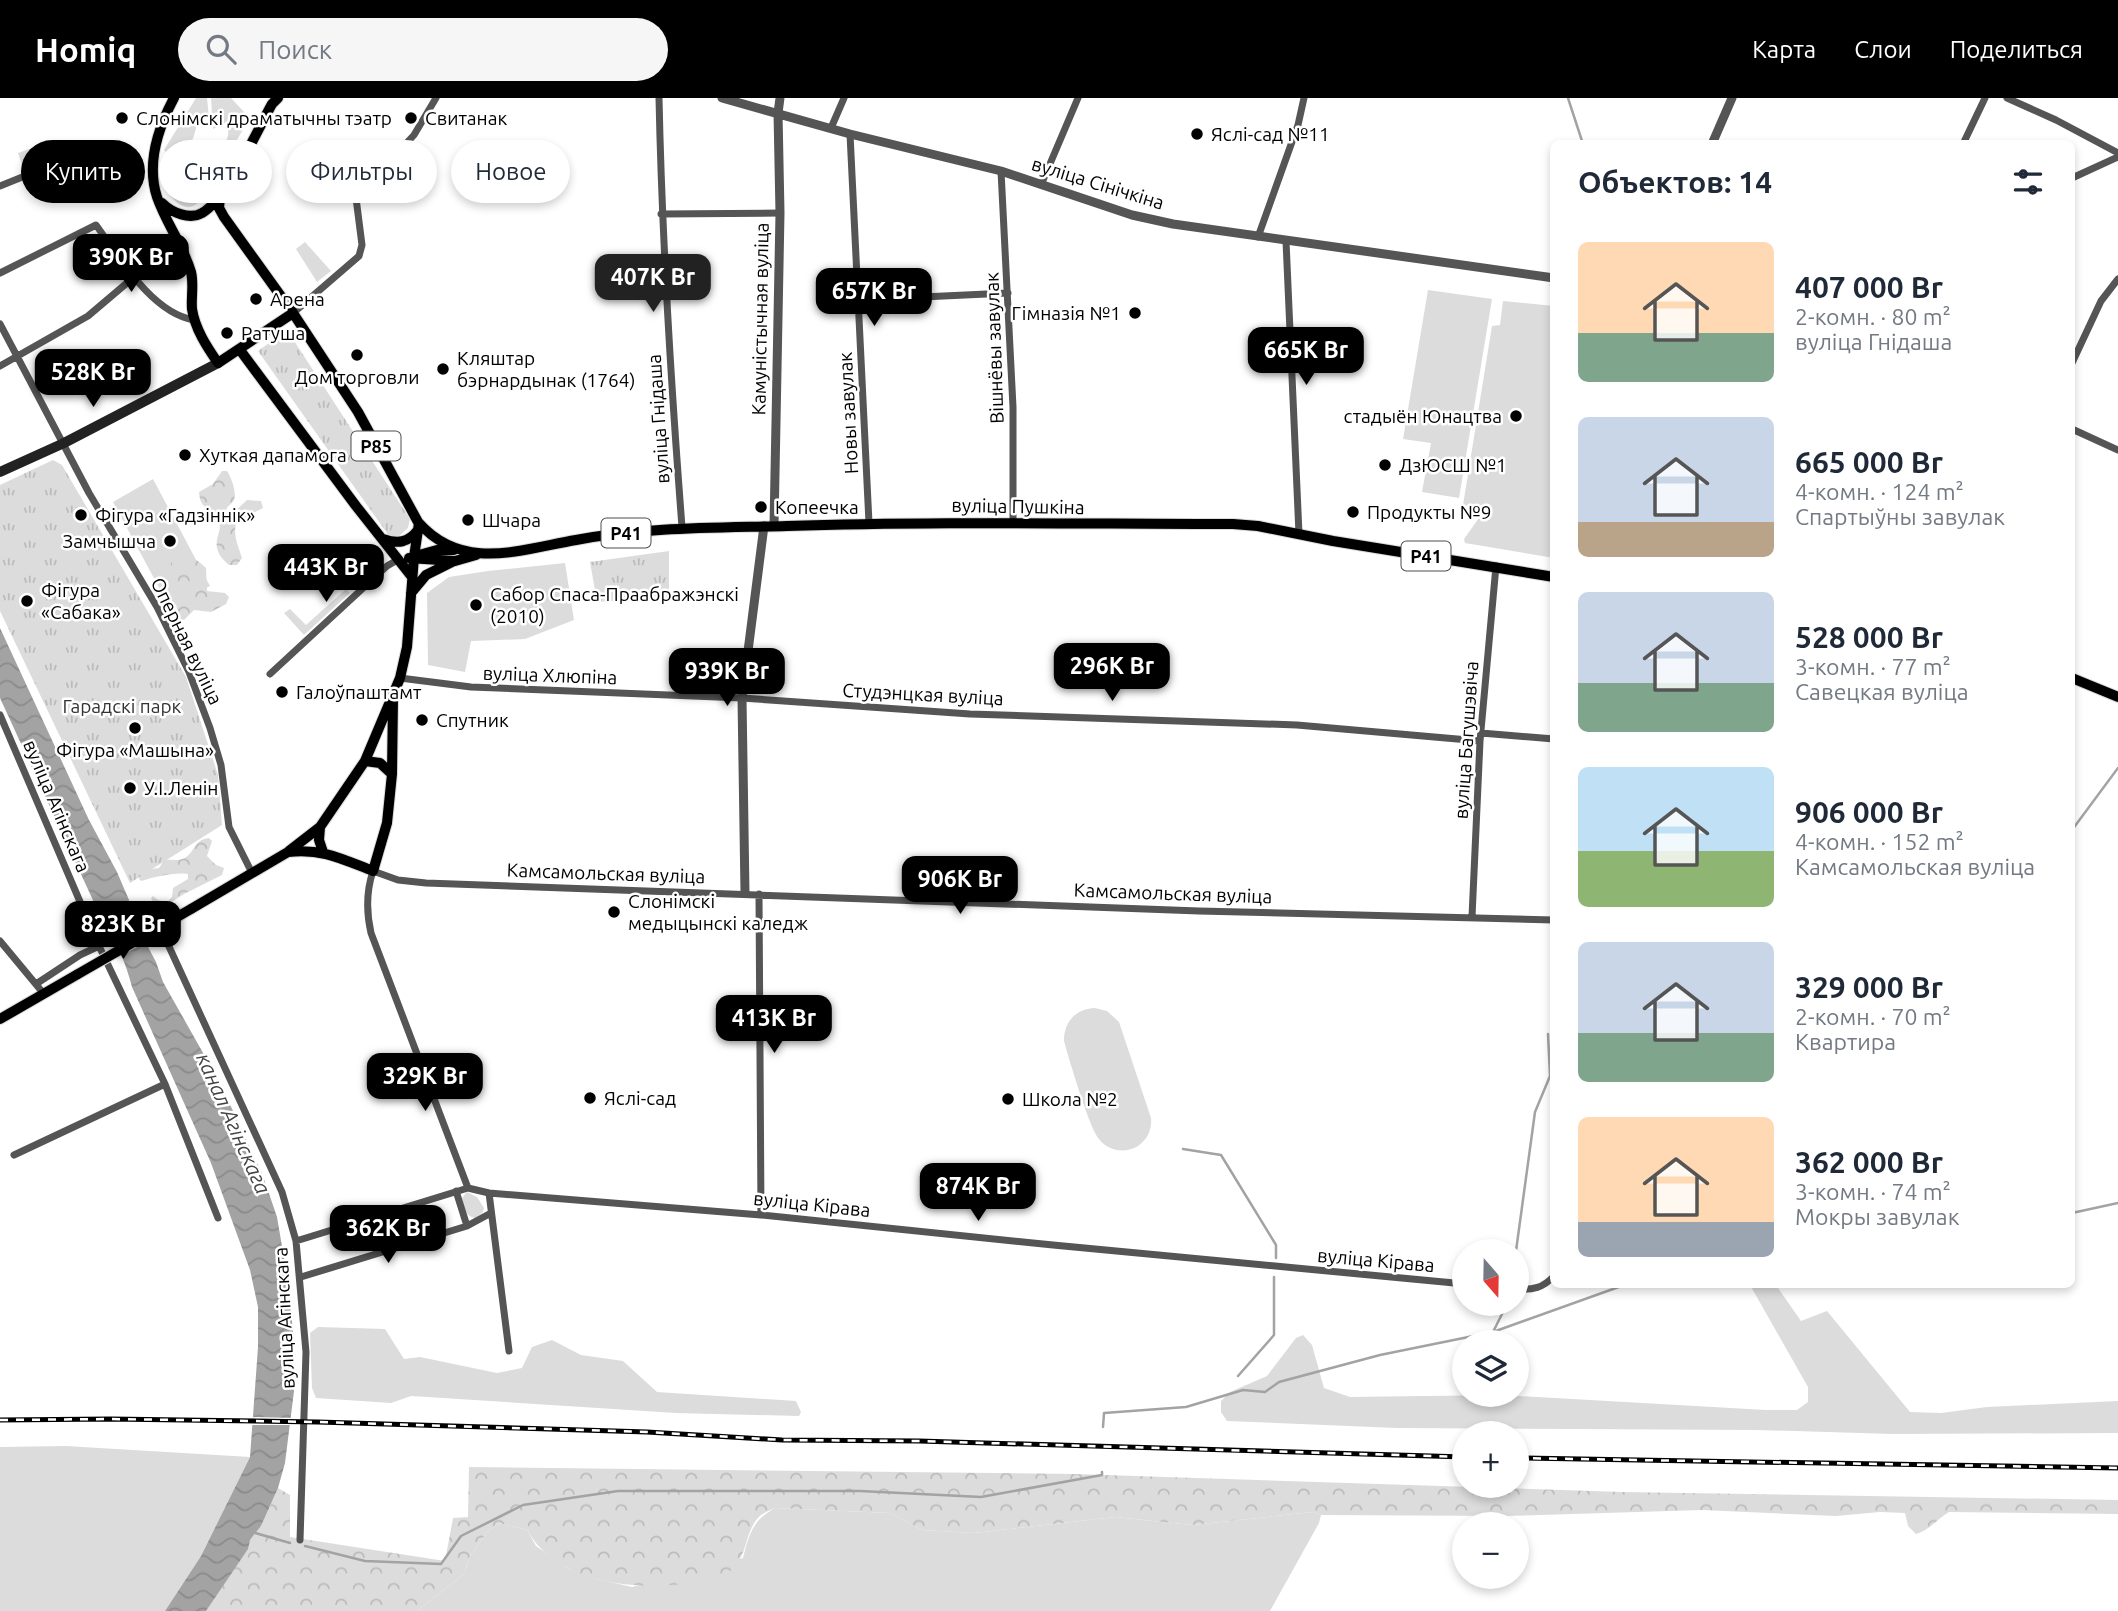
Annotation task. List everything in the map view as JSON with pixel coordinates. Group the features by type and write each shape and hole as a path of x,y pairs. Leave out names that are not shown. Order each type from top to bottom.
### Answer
{"main road":[{"path":"174,98 155,147 153,167 158,198 191,273 194,320 218,363"},
{"path":"251,140 273,100"},
{"path":"162,203 166,208 187,216 205,212 213,203"},
{"name":"Р85","path":"219,203 219,208 228,223 293,313 358,412 419,527"},
{"path":"0,472 64,443 218,363 293,313"},
{"name":"Р85","path":"240,350 381,538"},
{"name":"вуліца Пушкіна","path":"419,527 456,556 510,552 600,536 682,527 869,523 1233,524 1550,575"},
{"path":"381,538 401,542 413,537 419,527"},
{"path":"0,1019 288,852 320,827 365,761 400,678 407,647 419,527"},
{"path":"381,538 412,577"},
{"name":"Р41","path":"414,557 436,550 456,556"},
{"path":"411,593 426,575 456,556"},
{"path":"399,559 414,557"},
{"path":"2075,679 2118,697"},
{"path":"288,852 323,852 373,871 387,823 393,699"},
{"path":"365,761 380,763 391,774"},
{"path":"320,827 319,840 323,852"}],"street":[{"path":"293,313 359,256 362,245 356,198 414,135 436,98"},
{"name":"вуліца Гнідаша","path":"659,98 661,214 671,400 682,527"},
{"name":"вуліца Сінічкіна","path":"722,98 850,134 1001,171 1132,215 1173,224 1550,277"},
{"name":"Камуністычная вуліца","path":"745,894 742,698 769,526 780,213 780,98"},
{"path":"831,128 844,98"},
{"path":"1041,185 1078,98"},
{"path":"1258,237 1298,125 1304,98"},
{"path":"1965,140 1985,98"},
{"path":"2007,98 2056,120 2118,155"},
{"path":"1714,140 1729,99"},
{"name":"Новы завулак","path":"850,134 869,523"},
{"path":"2075,176 2118,155"},
{"name":"Вішнёвы завулак","path":"1001,171 1013,407 1013,523"},
{"path":"0,186 21,178"},
{"path":"661,214 780,213"},
{"path":"0,273 96,225 134,278 169,312 194,320"},
{"path":"1286,241 1299,534"},
{"path":"0,366 88,316 134,278"},
{"path":"2075,357 2101,301 2118,279"},
{"path":"858,300 1008,293"},
{"name":"Оперная вуліца","path":"0,324 89,493 157,607 189,672 221,765 229,827 252,873"},
{"path":"2075,430 2118,450"},
{"path":"270,674 387,566 399,559"},
{"name":"вуліца Багушэвіча","path":"1472,917 1480,737 1496,566"},
{"name":"вуліца Хлюпіна","path":"400,678 471,687 742,698"},
{"name":"Студэнцкая вуліца","path":"742,698 970,714 1297,725 1480,737 1550,738"},
{"name":"вуліца Агінскага","path":"0,715 99,946 165,1084 218,1218"},
{"path":"296,1241 468,1188 371,933 367,905 368,886 373,871"},
{"name":"Камсамольская вуліца","path":"373,871 398,880 426,883 1199,911 1550,920"},
{"path":"760,894 761,1215"},
{"name":"вуліца Агінскага","path":"154,914 282,1192 296,1241 306,1352 300,1540"},
{"path":"0,941 44,994"},
{"path":"36,984 80,955 99,946"},
{"path":"14,1155 165,1084"},
{"name":"вуліца Кірава","path":"468,1188 1452,1283"},
{"path":"456,1191 467,1226"},
{"path":"489,1192 509,1351"},
{"path":"301,1277 467,1226 491,1213"},
{"path":"1530,1289 1550,1280"}],"green space":[{"path":"196,98 207,98 209,118 199,118 193,139 170,140"},
{"path":"211,98 231,98 245,113 213,129"},
{"path":"252,114 237,140 226,140 227,126"},
{"path":"178,203 198,203 187,207"},
{"path":"305,242 331,271 317,282 296,249"},
{"path":"1428,290 1492,299 1459,498 1422,492 1431,443 1403,439"},
{"name":"стадыён Юнацтва","path":"1503,301 1550,306 1550,557 1465,543 1464,539 1486,508 1463,505 1492,326 1500,325"},
{"path":"287,330 410,519 408,528 399,536 389,536 258,351"},
{"name":"Гарадскі парк","path":"53,460 62,465 186,677 218,775 222,825 130,883 0,611 0,485"},
{"path":"222,471 229,474 235,493 234,500 225,514 229,517 247,500 261,501 263,508 237,521 235,535 242,558 237,565 229,565 218,551 220,524 201,502 199,492 213,484"},
{"path":"153,479 210,586 170,608 113,502"},
{"path":"669,551 669,597 597,602 590,562"},
{"path":"178,556 194,559 206,568 207,591 225,593 229,597 226,604 211,612 194,610 184,620 180,619 172,591 175,577 171,569 171,562"},
{"path":"565,563 574,620 525,639 471,641 465,672 428,665 427,593 449,577"},
{"path":"346,589 350,593 304,635 284,613 290,609 306,625"},
{"path":"209,838 212,841 207,856 216,865 224,868 222,875 170,903 159,907 154,905 151,898 153,896 167,902 172,897 173,888 188,879 188,874 171,874 141,881 139,879 142,873 159,868 164,860 180,860 186,857 196,844"},
{"path":"1095,1008 1107,1011 1119,1022 1151,1118 1147,1137 1138,1146 1128,1150 1117,1150 1099,1139 1090,1121 1064,1041 1066,1028 1072,1017"},
{"path":"467,1192 477,1197 484,1208 476,1218 469,1216 464,1208 462,1198"},
{"path":"1752,1288 1778,1288 1801,1321 1827,1311 1910,1412 1941,1413 1987,1407 2118,1401 2118,1433 1893,1434 1529,1429 1529,1421 1452,1421 1452,1428 1397,1428 1227,1421 1221,1412 1221,1401 1230,1392 1267,1376 1296,1338 1303,1335 1312,1345 1324,1388 1350,1397 1452,1396 1452,1407 1529,1407 1529,1397 1766,1410 1797,1410 1808,1402 1808,1387"},
{"path":"318,1327 385,1329 404,1359 420,1357 497,1373 522,1368 532,1347 552,1340 581,1355 623,1361 657,1392 796,1401 801,1412 799,1416 676,1413 411,1396 391,1403 316,1398 312,1388 310,1333"},
{"path":"66,1446 250,1457 201,1556 165,1611 0,1611 0,1447"},
{"path":"469,1467 1075,1474 1452,1486 1452,1498 1529,1498 1529,1489 2118,1500 2118,1514 1949,1512 1916,1534 1908,1526 1905,1513 1880,1512 1836,1516 1702,1510 1529,1515 1529,1512 1452,1512 1452,1516 1321,1515 1313,1512 1192,1525 1115,1517 974,1533 922,1530 890,1513 775,1508 761,1515 755,1522 738,1562 719,1579 646,1586 599,1580 577,1573 540,1548 527,1530 499,1523 487,1532 470,1556 464,1574 417,1611 206,1611 261,1526 278,1488 290,1495 290,1537 445,1561 453,1518 468,1517"},
{"path":"775,1508 890,1513 922,1530 974,1533 1115,1517 1192,1525 1313,1512 1321,1515 1270,1611 417,1611 464,1574 470,1556 487,1532 499,1523 527,1530 536,1546 567,1568 597,1579 632,1587 743,1558 753,1528"}],"water":[{"name":"канал Агінскага","path":"0,628 89,820 117,872 136,924 163,982 220,1083 263,1176 277,1217 293,1330 294,1391 285,1463 278,1488 261,1526 206,1611 165,1611 201,1556 250,1457 258,1347 258,1307 250,1270 211,1163 132,987 120,953 103,922 0,698"}],"pier":[{"path":"250,1417 294,1418 293,1425 249,1425"}],"waterway":[{"path":"1568,98 1582,140"},
{"path":"2075,826 2118,768"},
{"path":"1518,1239 1535,1112 1550,1076 1548,1034"},
{"path":"1183,1149 1221,1155 1276,1245 1276,1258"},
{"path":"2075,1212 2118,1203"},
{"path":"1238,1376 1274,1335 1274,1277"},
{"path":"1103,1427 1104,1413 1186,1407 1243,1390 1265,1392 1279,1382 1380,1355 1493,1332 1616,1288"},
{"path":"1494,1330 1501,1316"},
{"path":"305,1546 365,1561 441,1564 461,1536 523,1505 618,1491 860,1491 981,1497 1102,1475 1102,1472"},
{"path":"252,1532 290,1543"}],"railway":[{"path":"0,1420 318,1422 647,1432 782,1440 919,1441 1452,1457"},
{"path":"1529,1458 2118,1468"}],"place":[{"name":"Слонімскі драматычны тэатр","path":"122,118"},
{"name":"Свитанак","path":"411,118"},
{"name":"Яслі-сад №11","path":"1197,134"},
{"name":"Арена","path":"256,299"},
{"name":"Гімназія №1","path":"1135,313"},
{"name":"Ратуша","path":"227,333"},
{"name":"Дом торговли","path":"357,355"},
{"name":"Кляштар бэрнардынак (1764)","path":"443,369"},
{"name":"стадыён Юнацтва","path":"1516,416"},
{"name":"Хуткая дапамога","path":"185,455"},
{"name":"ДзЮСШ №1","path":"1385,465"},
{"name":"Копеечка","path":"761,507"},
{"name":"Продукты №9","path":"1353,512"},
{"name":"Фігура «Гадзіннік»","path":"81,515"},
{"name":"Шчара","path":"468,520"},
{"name":"Замчышча","path":"170,541"},
{"name":"Фігура «Сабака»","path":"27,601"},
{"name":"Сабор Спаса-Праабражэнскі (2010)","path":"476,605"},
{"name":"Галоўпаштамт","path":"282,692"},
{"name":"Спутник","path":"422,720"},
{"name":"Фігура «Машына»","path":"135,728"},
{"name":"У.І.Ленін","path":"130,788"},
{"name":"Слонімскі медыцынскі каледж","path":"614,912"},
{"name":"Яслі-сад","path":"590,1098"},
{"name":"Школа №2","path":"1008,1099"}]}
